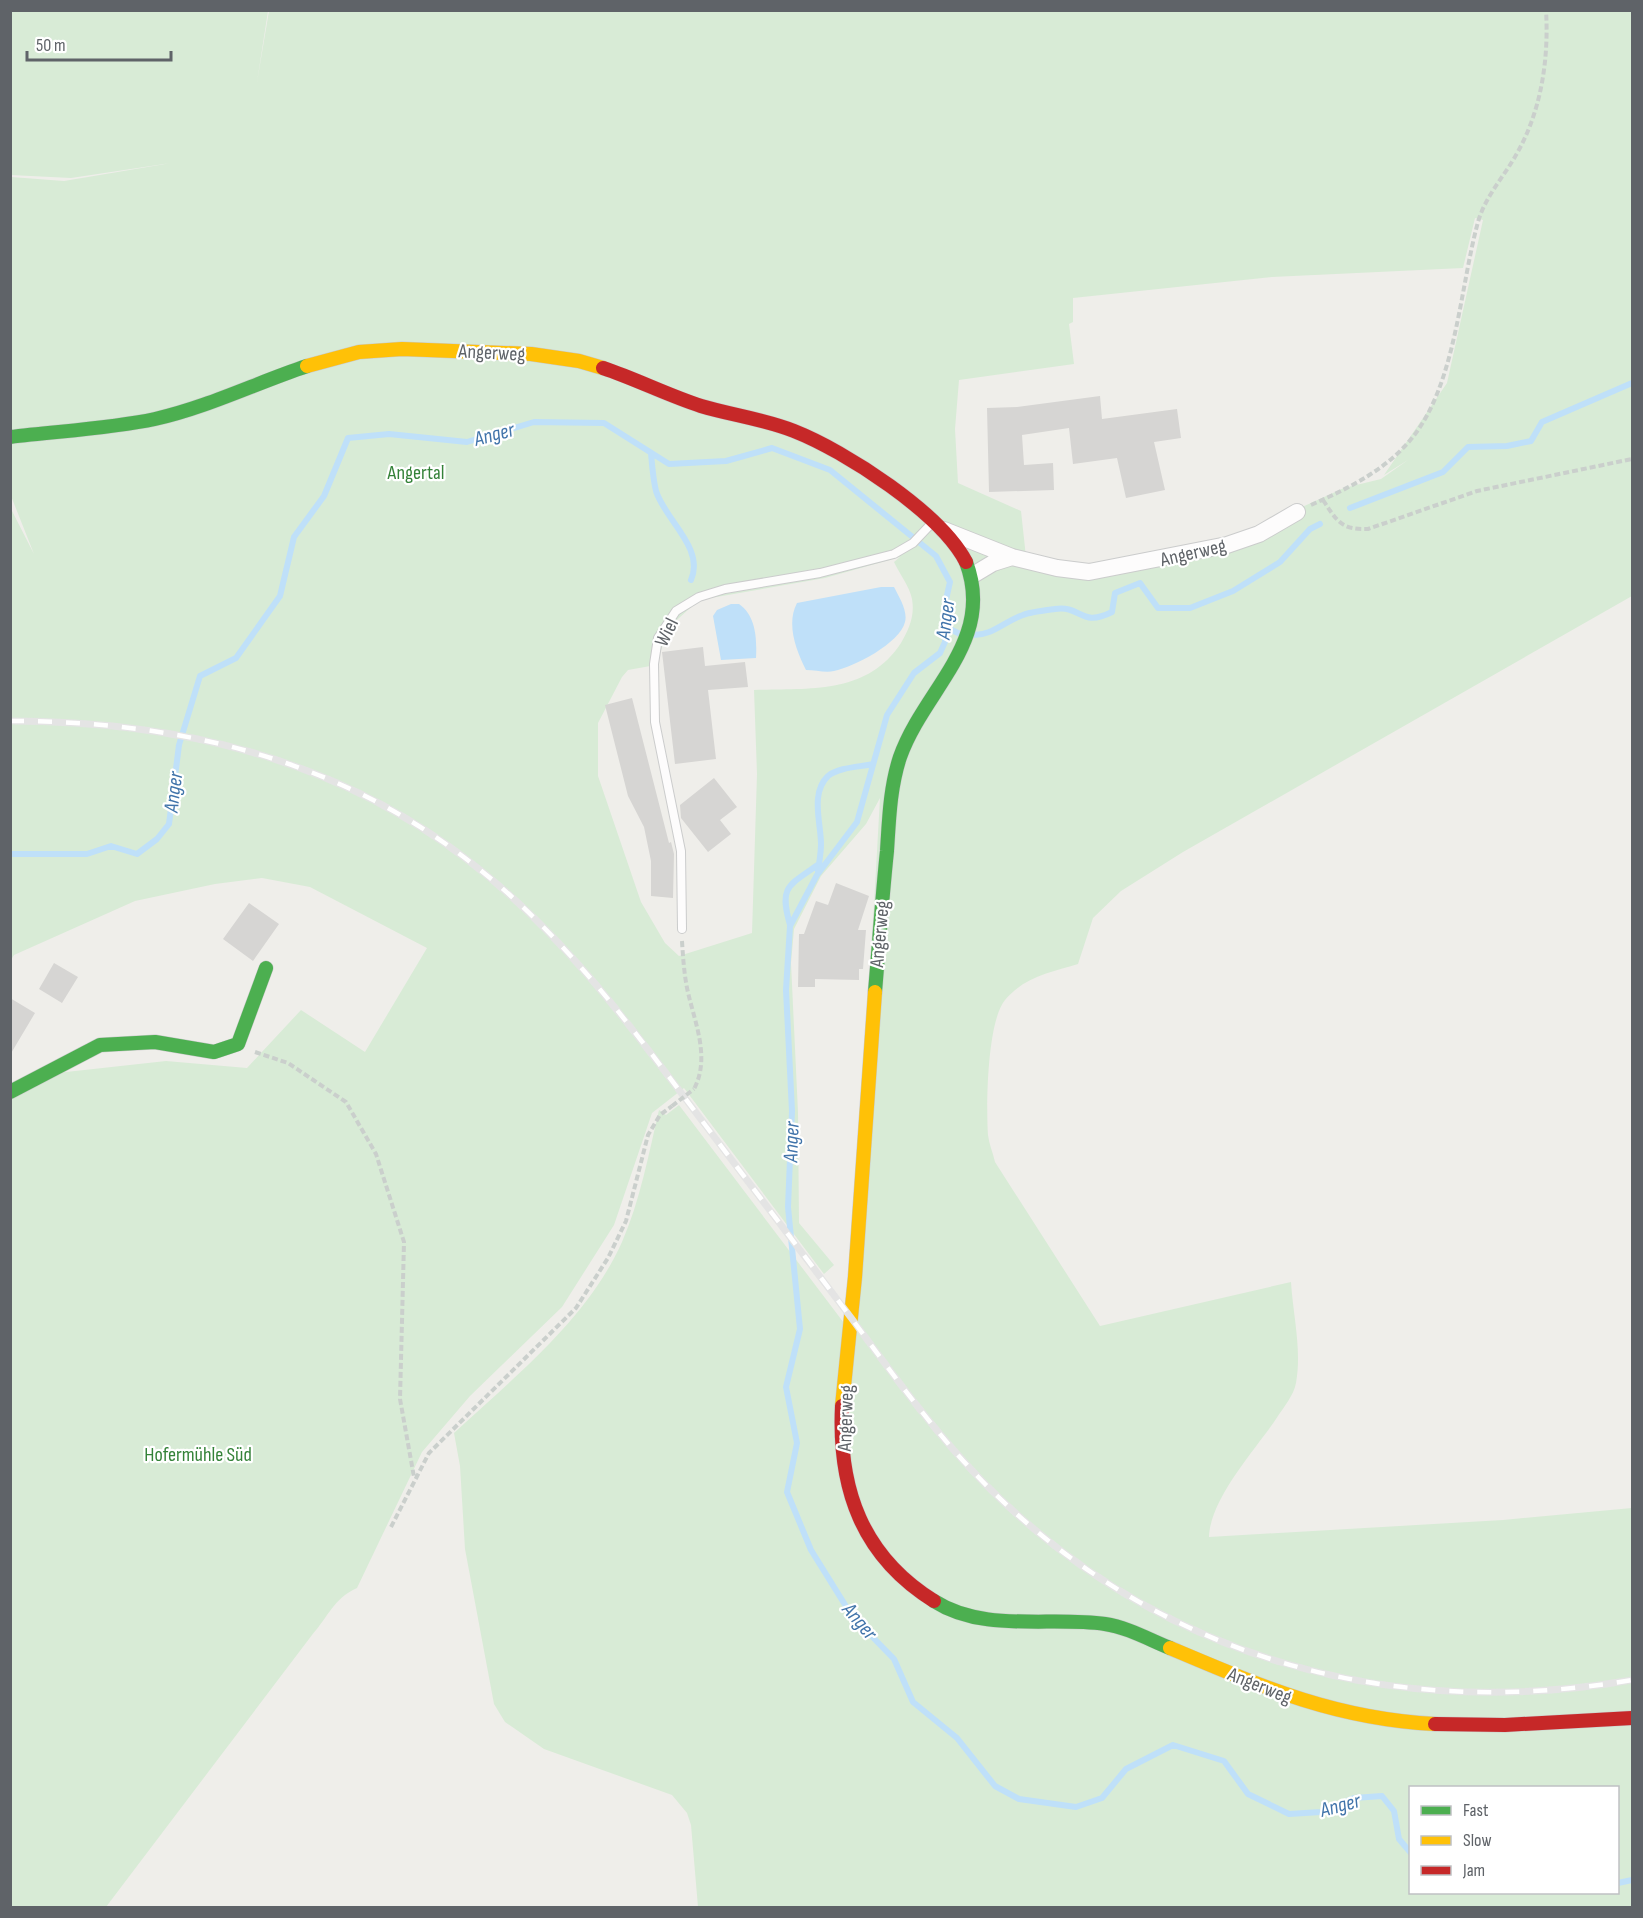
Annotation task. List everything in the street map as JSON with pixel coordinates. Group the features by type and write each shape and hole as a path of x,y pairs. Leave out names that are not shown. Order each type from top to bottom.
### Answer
{"street":[{"name":"Angerweg","path":"10,437 172,414 233,396 338,356 364,352 427,350 546,355 622,374 699,405 795,431 850,460 935,526 963,553 973,575 971,626 964,649 907,740 897,764 891,799 841,1438 849,1495 865,1531 891,1566 916,1590 944,1609 985,1620 1084,1621 1108,1624 1294,1699 1356,1715 1438,1725 1521,1724 1632,1718"},
{"name":"Angerweg","path":"935,526 1012,557 1057,568 1089,572 1123,567 1238,542 1259,534 1297,512"},
{"path":"973,575 993,562 1012,557"},
{"path":"10,1092 17,1086 100,1045 155,1042 214,1052 238,1044 266,968"}],"lane":[{"name":"Wiel","path":"682,928 681,851 655,722 654,664 658,638 676,611 699,597 725,589 820,573 883,557 913,543 935,526"}],"path":[{"path":"1297,512 1383,467 1413,437 1428,410 1449,359 1479,220 1491,193 1516,156 1533,122 1541,90 1546,10"},
{"path":"1323,500 1338,521 1350,529 1368,529 1477,491 1632,459"},
{"path":"391,1527 429,1453 576,1308 608,1258 626,1221 648,1135 660,1115 694,1089 701,1076 702,1053 683,963 682,928"},
{"path":"238,1044 242,1048 288,1063 346,1102 376,1154 404,1242 400,1399 415,1478"}],"green space":[{"name":"Angertal","path":"11,11 268,11 257,82 269,11 1632,11 1632,596 1183,852 1121,891 1093,918 1078,964 1029,981 1012,992 1005,1000 994,1026 987,1105 988,1135 995,1162 1100,1326 1291,1282 1298,1345 1298,1371 1295,1388 1285,1406 1225,1491 1211,1522 1209,1537 1503,1520 1632,1508 1632,1907 698,1907 691,1825 687,1813 672,1795 544,1749 505,1722 494,1704 465,1549 460,1466 454,1433 548,1345 590,1297 622,1242 634,1210 659,1110 666,1115 679,1105 850,1331 880,798 866,824 821,876 794,929 791,963 798,1112 799,1223 834,1265 824,1274 684,1088 652,1113 614,1225 562,1307 470,1396 422,1452 357,1588 343,1597 332,1609 106,1907 11,1907 11,1099 57,1073 166,1061 247,1068 301,1010 365,1052 427,948 310,887 262,878 215,884 135,901 14,955 11,960 11,509 34,554 11,496 11,177 64,181 171,163 71,178 11,175","holes":["1475,218 1483,220 1447,383 1384,475 1408,460 1381,479 1344,488 1227,541 1091,568 1026,557 1021,511 958,483 955,429 959,380 1074,364 1069,324 1073,322 1073,298 1272,277 1463,268","900,557 894,562 911,594 913,611 909,627 901,643 887,660 871,672 835,685 816,688 754,690 757,774 752,933 679,956 665,943 641,902 598,776 598,723 622,677 628,670 656,665 669,627 699,600 825,578"]}],"water":[{"path":"881,587 894,587 904,609 905,622 895,638 875,653 843,669 828,672 806,670 796,646 792,628 797,603"},
{"path":"731,604 739,604 752,621 756,635 756,658 721,660 713,616 717,610"}],"building":[{"path":"1100,396 1102,419 1177,409 1181,438 1154,442 1165,490 1126,498 1117,458 1073,464 1069,428 1022,435 1024,465 1053,463 1054,490 989,492 987,408 1017,407"},
{"path":"703,647 705,666 745,662 748,687 708,690 716,759 675,764 662,652"},
{"path":"632,698 669,843 671,842 674,854 673,898 651,896 651,861 644,827 628,796 605,705"},
{"path":"714,778 737,807 720,820 731,834 708,852 681,818 680,805"},
{"path":"836,883 869,896 858,930 866,930 863,969 859,969 859,980 815,979 815,987 798,987 799,934 804,934 816,901 828,905"},
{"path":"249,903 279,924 253,961 223,939"},
{"path":"54,963 78,977 62,1003 39,989"},
{"path":"10,998 35,1013 10,1055"}],"waterway":[{"path":"1350,508 1443,472 1468,447 1507,446 1531,441 1542,422 1632,383"},
{"name":"Anger","path":"10,854 87,854 111,846 137,854 157,839 169,824 179,745 200,676 236,658 280,596 294,537 324,496 348,438 389,434 467,442 534,422 604,423 669,464 726,461 772,448 830,470 936,556 950,582 945,604 945,642 940,653 914,673 887,715 857,822 817,875 790,926 786,990 792,1111 788,1207 800,1329 786,1387 797,1443 787,1492 811,1550 852,1616 894,1659 913,1702 957,1738 995,1786 1019,1799 1076,1807 1102,1798 1126,1769 1173,1745 1224,1761 1248,1794 1289,1814 1321,1812 1354,1798 1382,1796 1394,1811 1399,1839 1409,1851"},
{"path":"651,453 656,491 693,557 694,568 691,580"},
{"path":"972,635 992,631 1023,615 1055,609 1071,610 1093,618 1101,616 1112,612 1115,593 1140,583 1158,608 1190,608 1233,591 1280,562 1310,529 1320,524"},
{"path":"944,626 962,635"},
{"name":"Anger","path":"818,872 821,844 818,799 823,783 828,776 838,771 873,764"},
{"name":"Anger","path":"790,925 786,894 793,883 819,864"},
{"name":"Anger","path":"1619,1883 1632,1880"}],"railway":[{"path":"10,721 132,728 191,738 250,752 306,770 361,794 414,823 465,858 534,917 624,1018 949,1445 985,1484 1053,1544 1126,1594 1203,1634 1284,1663 1368,1682 1454,1691 1542,1691 1632,1680"}],"traffic: fast":[{"path":"10,437 101,428 155,419 213,401 307,366"},
{"path":"875,992 894,780 900,757 911,732 965,640 972,616 973,590 966,562"},
{"path":"10,1092 100,1045 155,1042 214,1052 238,1044 266,968"},
{"path":"934,1601 953,1611 996,1620 1105,1624 1130,1631 1170,1648"}],"traffic: slow":[{"path":"307,366 359,352 402,349 531,354 579,361 603,368"},
{"path":"842,1406 855,1277 875,992"},
{"path":"1170,1648 1267,1687 1331,1708 1399,1721 1435,1724"}],"traffic: jam":[{"path":"603,368 701,406 783,427 815,440 864,468 914,504 954,543 966,562"},
{"path":"842,1406 845,1465 850,1492 860,1518 872,1541 889,1563 909,1583 934,1601"},
{"path":"1435,1724 1505,1725 1632,1718"}],"park label":[{"name":"Hofermühle Süd","path":"198,1454"}]}
